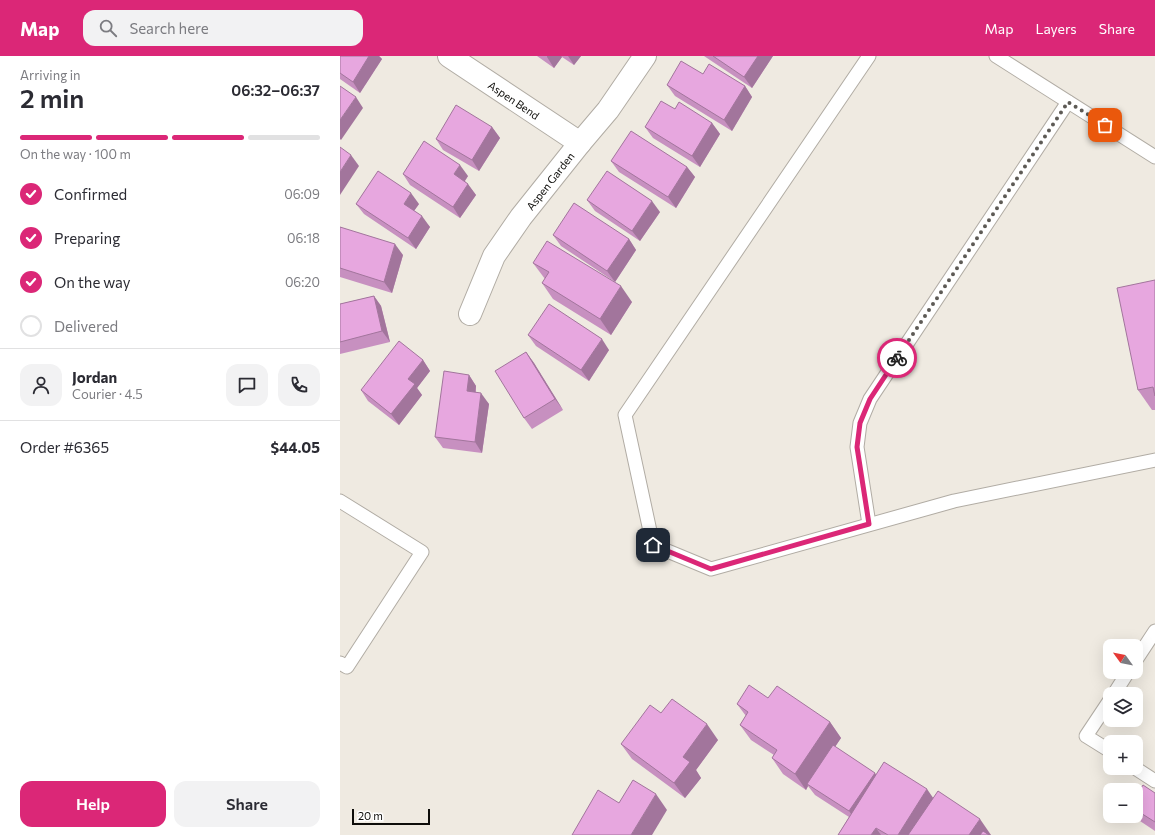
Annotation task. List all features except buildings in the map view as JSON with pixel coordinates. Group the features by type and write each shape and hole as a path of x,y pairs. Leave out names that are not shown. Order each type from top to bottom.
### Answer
{"street":[{"name":"Aspen Bend","path":"449,56 580,143"},
{"name":"Aspen Garden","path":"470,314 494,256 521,217 608,110 645,56"}],"lane":[{"path":"869,56 625,415 653,545 711,569 954,501 1155,460"},
{"path":"996,56 1155,157"},
{"path":"869,524 857,447 860,423 870,399 1068,102"},
{"path":"340,501 422,552 347,667 340,663"},
{"path":"1143,649 1155,631"},
{"path":"1103,710 1086,736 1103,747"},
{"path":"1143,773 1155,781"}],"way so far":[{"path":"897,358 1068,102 1105,125"}],"route":[{"path":"653,545 711,569 869,524 857,447 860,423 870,399 897,358"}]}
